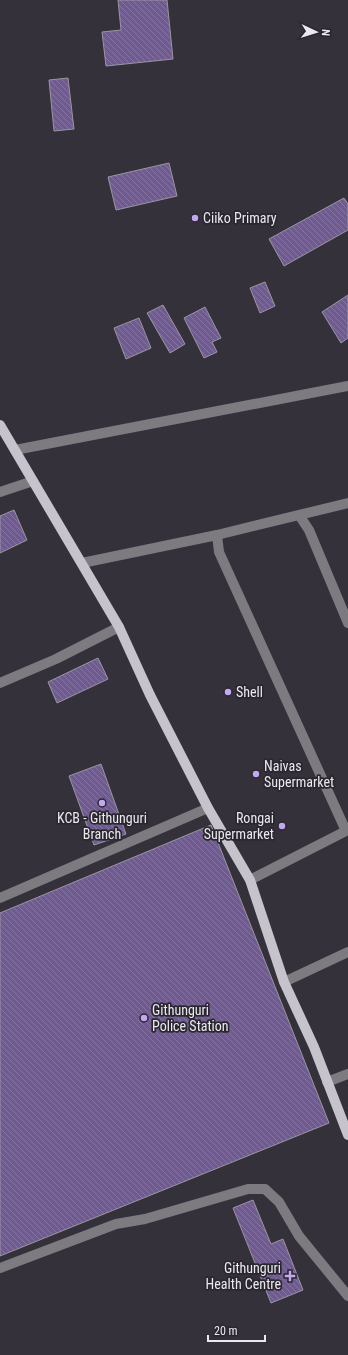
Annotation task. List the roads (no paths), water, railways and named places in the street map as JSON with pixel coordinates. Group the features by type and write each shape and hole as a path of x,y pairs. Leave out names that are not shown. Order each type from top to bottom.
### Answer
{"main road":[{"path":"0,425 119,627 150,694 208,808 250,880 284,982 314,1047 348,1134"}],"street":[{"path":"15,450 348,386"},
{"path":"0,492 33,481"},
{"path":"82,563 217,534 348,503"},
{"path":"299,515 309,530 348,623"},
{"path":"217,534 219,552 347,830 250,880"},
{"path":"0,683 56,659 119,627"},
{"path":"0,898 208,808"},
{"path":"284,982 348,952"},
{"path":"327,1082 348,1074"},
{"path":"0,1268 116,1224 145,1219 248,1189 265,1189 279,1202 299,1236 348,1296"}],"place":[{"name":"Ciiko Primary","path":"195,218"},
{"name":"Shell","path":"228,692"},
{"name":"Naivas Supermarket","path":"256,774"},
{"name":"KCB - Githunguri Branch","path":"102,803"},
{"name":"Rongai Supermarket","path":"282,826"},
{"name":"Githunguri Police Station","path":"144,1018"},
{"name":"Githunguri Health Centre","path":"290,1276"}]}
